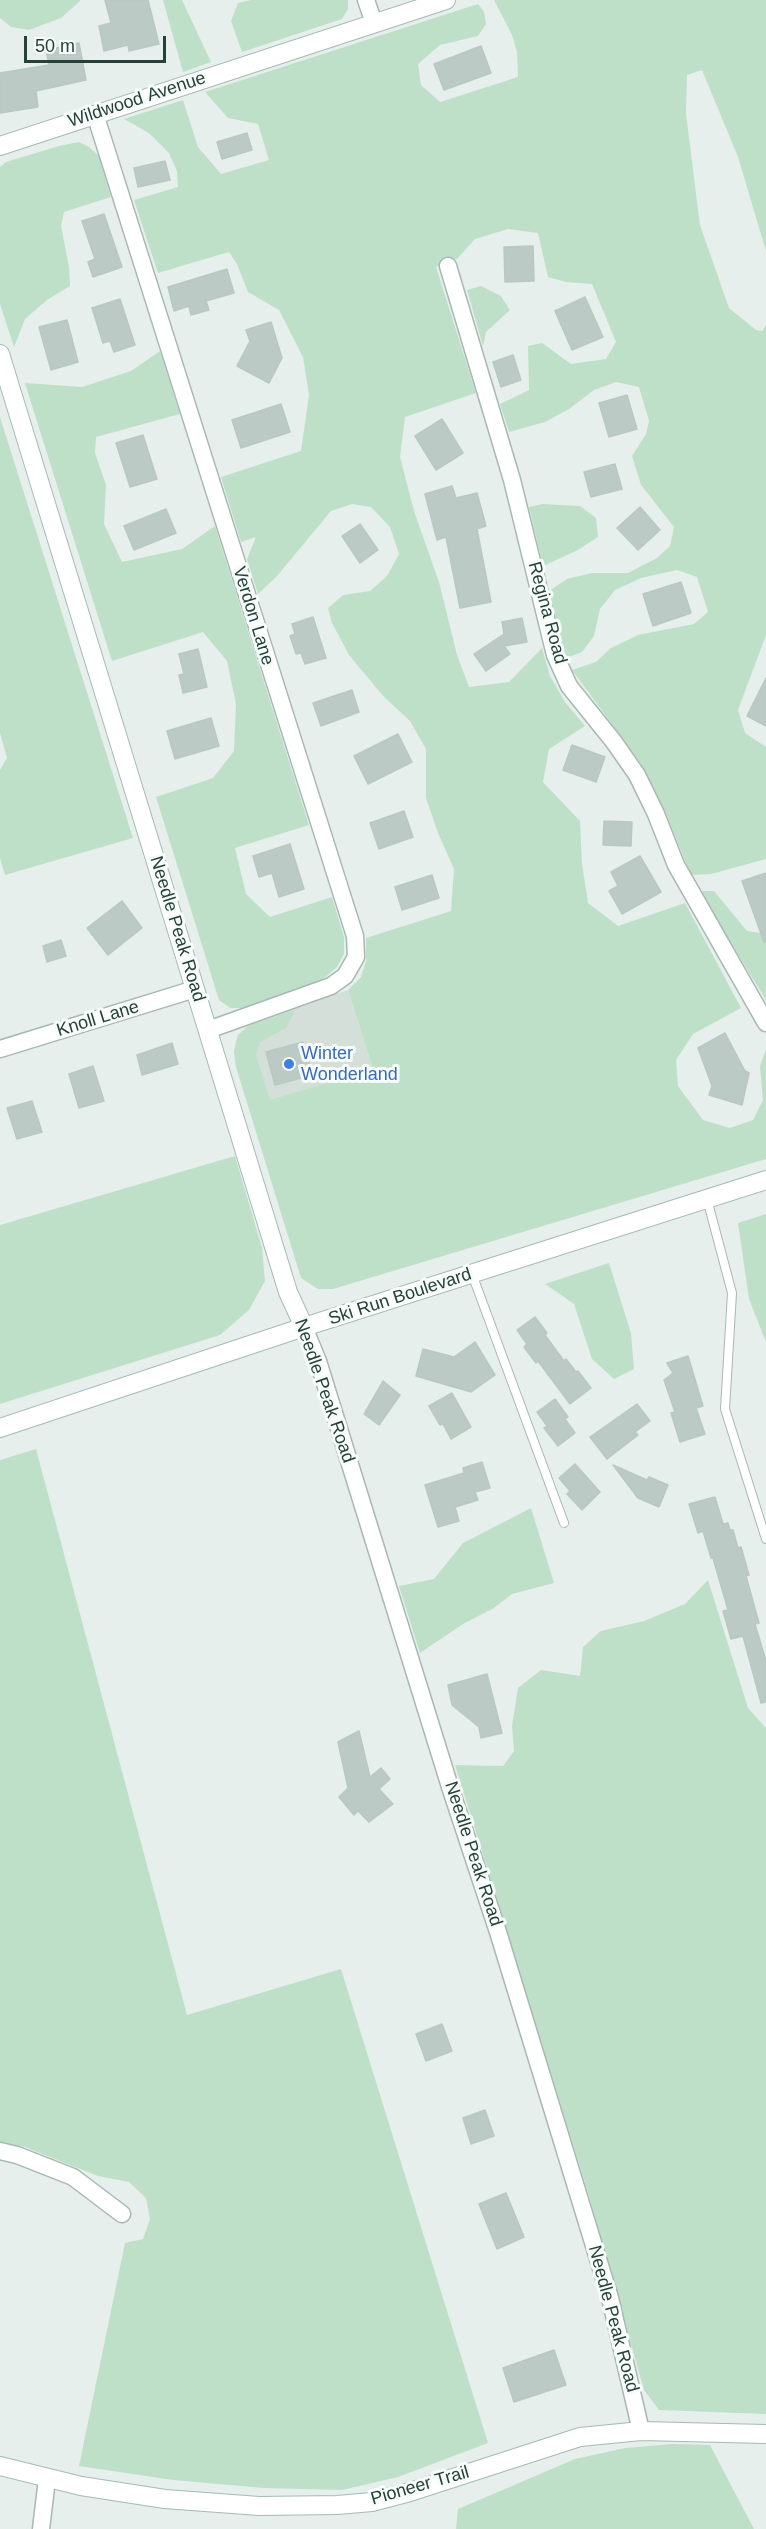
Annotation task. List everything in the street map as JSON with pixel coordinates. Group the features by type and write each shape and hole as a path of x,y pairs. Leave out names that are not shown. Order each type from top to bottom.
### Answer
{"street":[{"path":"366,0 374,23"},
{"name":"Wildwood Avenue","path":"0,146 446,0"},
{"name":"Verdon Lane","path":"95,114 355,936 356,957 345,976 332,986 208,1030"},
{"name":"Regina Road","path":"448,266 512,480 555,655 569,686 637,775 656,814 676,865 766,1023"},
{"name":"Needle Peak Road","path":"0,354 288,1292 318,1361 450,1787 498,1932 610,2298 641,2431"},
{"name":"Knoll Lane","path":"0,1049 195,989"},
{"name":"Ski Run Boulevard","path":"0,1428 303,1327 766,1180"},
{"path":"0,2151 73,2176 122,2214"},
{"name":"Pioneer Trail","path":"0,2466 47,2479 165,2499 259,2506 337,2505 372,2502 410,2492 580,2437 641,2431 766,2434"},
{"path":"41,2529 47,2479"}],"lane":[{"path":"707,1199 732,1293 725,1409 766,1539"},
{"path":"472,1274 564,1523"}],"shaded area":[{"path":"348,990 373,1069 249,1107 236,1067 234,1051 238,1035 248,1026"}],"green space":[{"path":"0,0 81,0 61,18 29,30 11,27 0,18"},
{"path":"163,0 182,0 211,62 183,72"},
{"path":"251,0 348,0 348,9 342,19 242,52 231,21 238,3"},
{"path":"494,0 766,0 766,251 738,157 702,70 687,75 686,114 700,225 729,308 756,330 762,331 766,325 766,635 738,710 745,733 766,747 766,859 711,874 691,875 664,809 640,762 572,670 596,662 611,648 638,635 694,624 708,612 697,577 677,570 641,578 615,590 600,609 594,636 582,652 566,658 549,591 567,579 592,573 628,573 657,558 670,546 674,527 641,485 632,456 646,434 649,421 639,387 616,382 594,390 569,409 545,422 509,432 500,404 529,390 528,346 542,343 571,364 606,359 616,342 592,284 566,282 548,277 538,233 508,229 475,239 458,258 436,267 476,393 405,417 400,457 414,511 439,582 457,655 469,687 509,682 542,648 550,676 565,702 585,726 549,749 543,782 580,821 582,864 588,903 618,926 685,903 741,1008 693,1034 676,1060 678,1086 703,1120 730,1128 753,1120 763,1100 760,1066 766,1049 766,1159 333,1289 318,1289 301,1278 236,1067 234,1051 238,1035 248,1026 295,1010 286,1028 260,1042 256,1055 270,1100 373,1069 348,990 361,977 366,961 366,938 451,911 454,869 426,798 426,749 410,721 384,697 349,655 332,623 328,608 343,595 370,591 387,576 399,554 390,527 371,507 352,504 331,511 277,576 258,594 247,559 256,537 241,542 221,477 301,451 309,395 303,357 279,310 248,292 237,264 229,252 158,273 134,200 178,187 177,171 169,153 149,133 124,119 183,100 198,147 221,174 269,160 258,124 228,118 205,92 478,4 484,12 486,24 478,36 440,45 418,64 421,85 440,102 518,77 517,52 512,35"},
{"path":"79,142 99,156 111,197 64,212 61,226 69,267 70,286 47,300 25,319 14,347 0,304 0,167 6,162"},
{"path":"481,286 501,296 510,310 486,332 483,346 467,290"},
{"path":"160,351 180,414 96,437 95,453 106,485 104,524 122,562 182,549 215,526 309,825 235,848 246,894 270,917 332,897 344,937 344,954 337,967 322,980 244,1008 230,1008 219,1000 156,797 213,778 234,751 236,704 227,661 203,632 112,661 25,383 82,387 131,371"},
{"path":"0,417 133,838 5,875 0,858 0,770 7,758 0,733"},
{"path":"543,504 580,506 596,518 598,537 576,551 543,566 529,507"},
{"path":"699,891 714,891 747,931 766,934 766,1000"},
{"path":"235,1156 262,1248 265,1281 249,1310 220,1335 0,1404 0,1225"},
{"path":"766,1214 766,1342 749,1299 738,1223"},
{"path":"609,1263 631,1333 634,1369 614,1379 592,1359 574,1304 545,1284"},
{"path":"36,1449 187,2015 341,1969 488,2443 398,2477 342,2490 264,2488 173,2480 79,2466 125,2243 143,2239 150,2219 146,2198 129,2182 98,2176 25,2147 0,2142 0,1460"},
{"path":"531,1508 554,1583 512,1594 494,1608 463,1624 420,1653 399,1586 434,1579 463,1543"},
{"path":"708,1580 748,1708 766,1728 766,2414 659,2410 644,2390 590,2199 455,1765 503,1766 514,1751 512,1726 518,1688 541,1670 580,1676 583,1647 601,1631 644,1621 685,1604"},
{"path":"672,2444 710,2445 754,2529 456,2529 458,2509 575,2459 625,2448"}],"building":[{"path":"105,0 148,0 159,44 129,51 128,45 104,51 99,26 111,23"},
{"path":"79,43 86,80 36,91 38,107 0,113 0,73 49,65 46,50"},
{"path":"481,46 491,73 444,90 434,64"},
{"path":"247,133 252,150 222,159 217,142"},
{"path":"165,161 170,180 138,187 134,168"},
{"path":"104,214 122,267 93,277 88,262 95,259 82,221"},
{"path":"533,246 534,281 505,282 504,247"},
{"path":"227,269 234,293 206,301 209,310 191,315 189,306 174,311 168,287"},
{"path":"585,297 603,337 572,350 555,311"},
{"path":"120,299 135,345 114,352 110,341 103,343 92,308"},
{"path":"67,320 78,362 51,370 39,327"},
{"path":"271,322 282,358 269,383 237,366 250,341 246,330"},
{"path":"513,355 521,380 501,387 493,362"},
{"path":"627,395 637,429 609,437 599,403"},
{"path":"281,404 290,432 241,448 232,420"},
{"path":"442,419 463,453 436,470 415,436"},
{"path":"143,435 157,479 130,487 116,443"},
{"path":"615,464 622,489 591,497 584,472"},
{"path":"452,486 456,498 477,493 486,526 477,529 491,602 460,608 446,537 437,540 425,494"},
{"path":"640,507 660,530 638,550 617,528"},
{"path":"166,509 176,533 134,550 124,526"},
{"path":"360,524 378,550 360,563 342,536"},
{"path":"681,582 691,613 653,626 643,594"},
{"path":"313,617 326,658 305,664 301,653 296,654 290,636 295,634 292,624"},
{"path":"522,618 527,642 504,646 510,654 486,671 474,654 504,634 502,622"},
{"path":"198,649 207,687 183,693 179,675 184,674 179,654"},
{"path":"766,678 766,726 747,716"},
{"path":"352,690 359,712 321,726 313,703"},
{"path":"211,718 219,746 175,759 167,731"},
{"path":"398,734 412,762 368,784 354,756"},
{"path":"572,745 605,757 596,782 563,770"},
{"path":"404,811 413,837 379,849 370,823"},
{"path":"604,821 632,822 631,846 603,845"},
{"path":"290,844 304,889 279,897 272,873 259,877 253,856"},
{"path":"640,856 661,892 622,914 609,891 618,886 611,872"},
{"path":"766,873 766,942 764,942 742,881"},
{"path":"432,875 439,898 402,910 395,887"},
{"path":"122,901 142,928 108,955 87,928"},
{"path":"61,940 66,956 47,962 43,946"},
{"path":"725,1033 745,1071 749,1073 742,1105 709,1095 712,1086 698,1048"},
{"name":"Winter Wonderland","path":"303,1042 312,1075 275,1085 266,1052"},
{"path":"172,1043 178,1064 142,1075 137,1055"},
{"path":"93,1066 104,1101 79,1108 69,1074"},
{"path":"32,1101 42,1132 17,1139 7,1108"},
{"path":"535,1317 564,1361 566,1359 576,1372 578,1371 591,1388 570,1404 538,1361 536,1363 524,1347 527,1344 517,1330"},
{"path":"475,1342 495,1375 471,1392 416,1376 423,1349 454,1357"},
{"path":"688,1356 703,1406 696,1408 705,1434 680,1442 671,1413 675,1412 664,1380 673,1373 667,1363"},
{"path":"383,1381 400,1395 379,1425 364,1414"},
{"path":"452,1393 471,1427 451,1439 429,1406"},
{"path":"555,1399 568,1417 565,1419 575,1433 558,1446 544,1428 547,1426 537,1412"},
{"path":"637,1404 650,1421 635,1432 638,1435 607,1459 590,1437"},
{"path":"482,1462 490,1488 475,1492 478,1500 455,1507 459,1521 438,1527 425,1485 464,1473 463,1468"},
{"path":"575,1464 600,1492 582,1510 567,1494 570,1491 559,1478"},
{"path":"613,1465 647,1480 649,1477 668,1485 659,1507 638,1498"},
{"path":"715,1497 723,1524 728,1523 730,1530 733,1530 738,1548 741,1547 749,1575 746,1576 759,1623 755,1624 766,1661 766,1702 761,1703 743,1636 731,1639 723,1611 728,1610 713,1558 711,1558 703,1531 698,1533 689,1504"},
{"path":"487,1674 502,1733 481,1738 479,1727 452,1705 448,1685"},
{"path":"359,1731 370,1777 381,1768 390,1779 379,1789 393,1804 369,1822 358,1811 354,1815 339,1797 348,1788 338,1742"},
{"path":"442,2024 452,2051 426,2061 416,2034"},
{"path":"485,2110 494,2136 471,2144 463,2118"},
{"path":"506,2193 524,2237 497,2249 479,2204"},
{"path":"554,2350 566,2385 514,2402 503,2368"}],"place":[{"name":"Winter Wonderland","path":"289,1064"}]}
